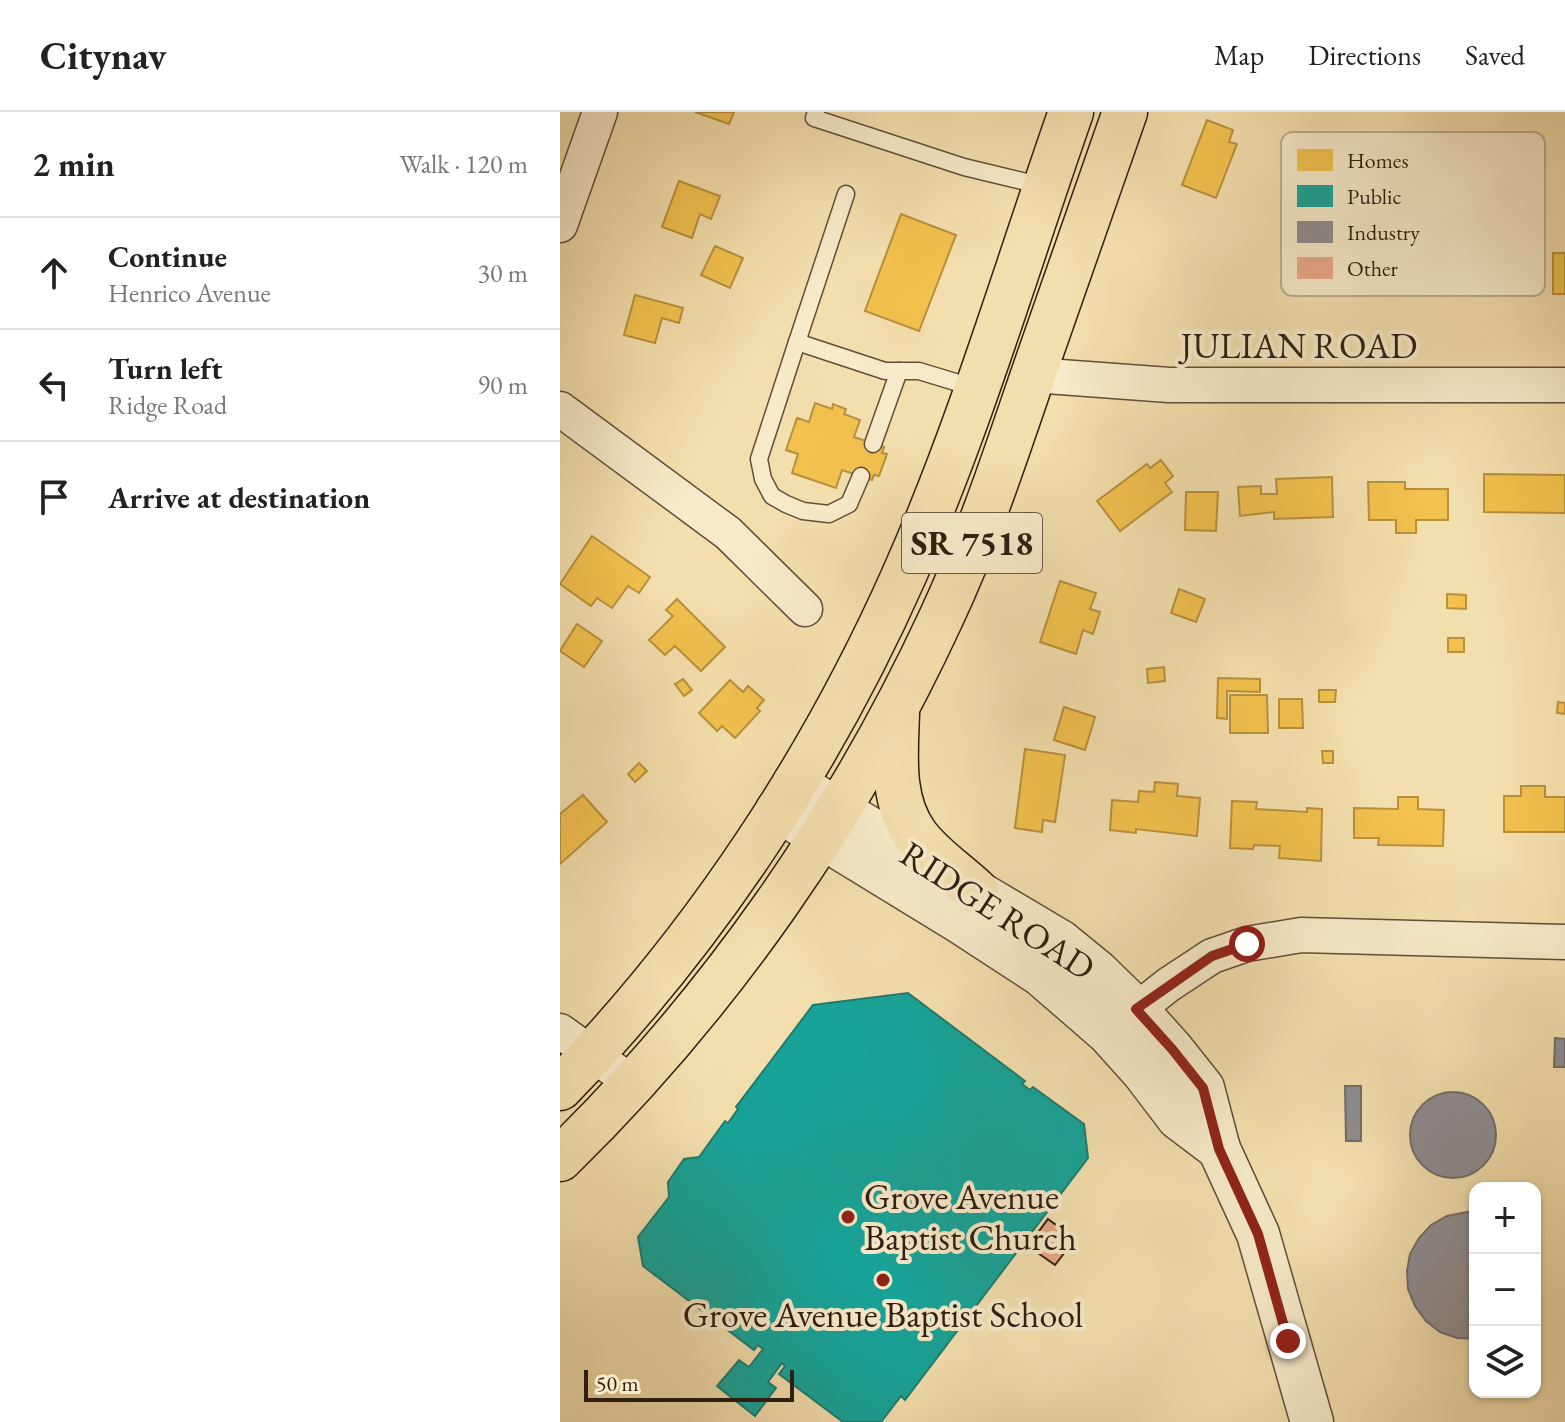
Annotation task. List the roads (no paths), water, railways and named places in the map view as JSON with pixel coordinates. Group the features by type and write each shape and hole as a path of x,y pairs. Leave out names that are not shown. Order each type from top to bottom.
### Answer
{"highway":[{"name":"SR 7518","path":"560,1088 576,1043 679,950 786,797 862,663 900,584 945,474 1071,112"},
{"name":"SR 7518","path":"560,1159 634,1084 767,919 829,823 898,706 941,618 981,522 1125,112"},
{"path":"975,388 995,397 1002,412 976,485 981,522"},
{"path":"898,706 895,767 901,804 907,819 926,846 976,891"}],"street":[{"path":"560,225 600,112"},
{"name":"JULIAN ROAD","path":"1033,375 1169,385 1565,385"},
{"path":"560,409 728,533 805,609"},
{"name":"RIDGE ROAD","path":"786,797 829,823 1041,975 1172,1049 1203,1088 1219,1149 1258,1234 1312,1422"},
{"name":"RIDGE ROAD","path":"829,823 976,891 1060,941 1098,972 1122,1021"},
{"path":"1122,1021 1212,956 1247,944 1301,935 1565,942"},
{"path":"576,1043 634,1084"}],"lane":[{"path":"816,112 814,118 964,167 1045,187"},
{"path":"846,194 759,459 763,479 772,496 803,511 829,514 849,504 861,476"},
{"path":"797,342 885,371 919,371 975,388"},
{"path":"873,444 899,371"}],"place":[{"name":"Grove Avenue Baptist Church","path":"848,1217"},
{"name":"Grove Avenue Baptist School","path":"883,1280"}]}
